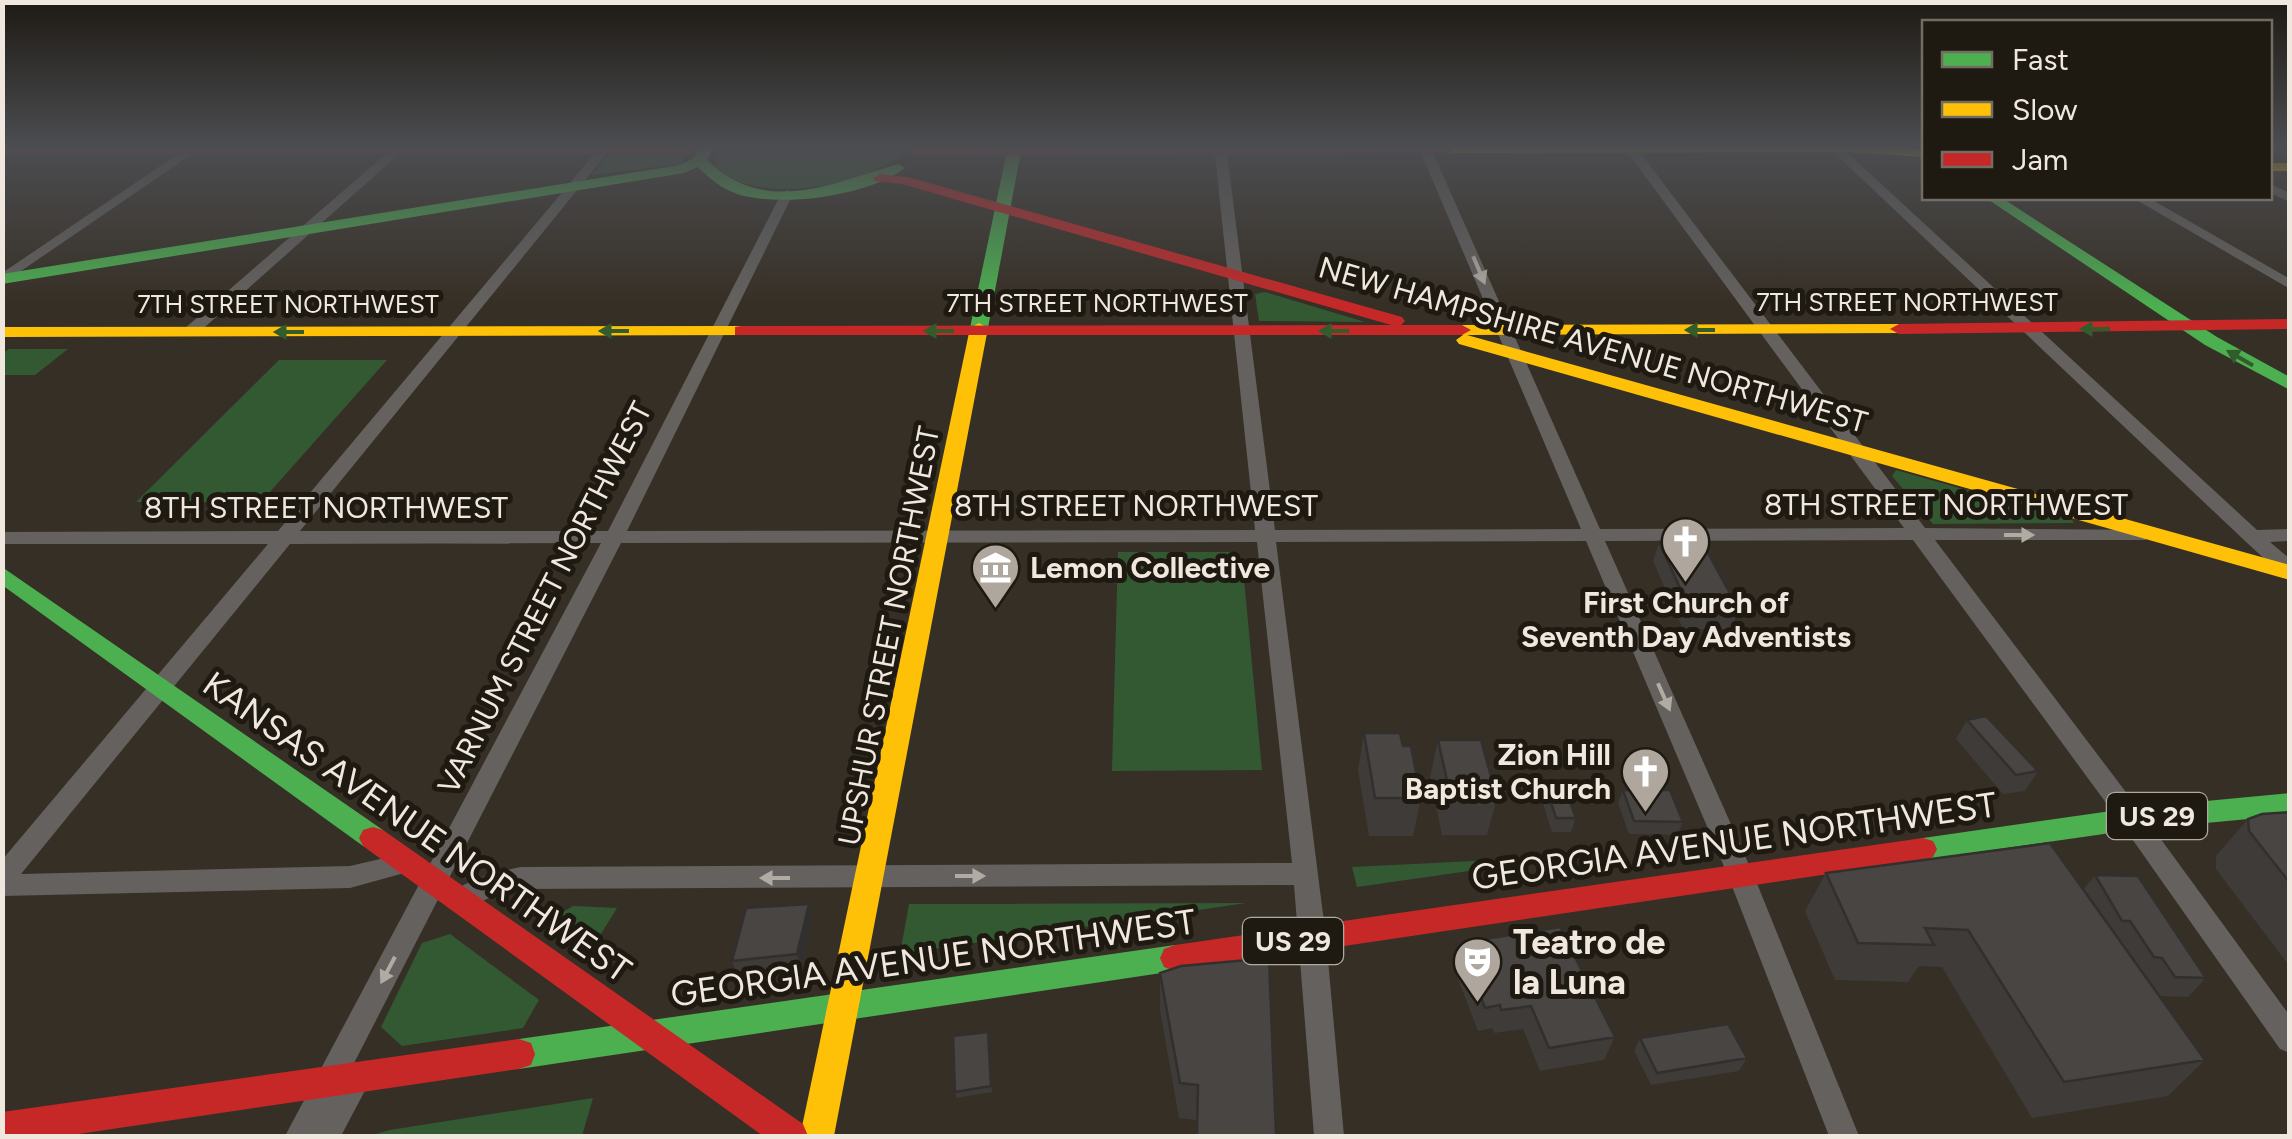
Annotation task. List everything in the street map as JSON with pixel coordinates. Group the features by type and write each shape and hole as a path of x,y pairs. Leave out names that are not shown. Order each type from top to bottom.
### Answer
{"main road":[{"path":"3,279 502,199"},
{"name":"NEW HAMPSHIRE AVENUE NORTHWEST","path":"980,199 1003,204"},
{"name":"NEW HAMPSHIRE AVENUE NORTHWEST","path":"987,199 1511,342 2150,534 2290,572"},
{"name":"UPSHUR STREET NORTHWEST","path":"817,1136 940,537 1004,199"},
{"path":"1996,200 2192,328 2290,385"},
{"name":"NEW HAMPSHIRE AVENUE NORTHWEST","path":"1233,269 1432,331 1511,342"},
{"name":"7TH STREET NORTHWEST","path":"1511,342 1768,330 2290,324"},
{"name":"7TH STREET NORTHWEST","path":"2,332 1469,331"},
{"name":"NEW HAMPSHIRE AVENUE NORTHWEST","path":"1856,445 2280,557"},
{"name":"KANSAS AVENUE NORTHWEST","path":"2,574 791,1136"},
{"name":"GEORGIA AVENUE NORTHWEST","path":"2,1129 2132,819 2290,804"}],"street":[{"path":"3,279 120,199"},
{"path":"190,332 341,199"},
{"path":"2,882 564,199"},
{"name":"VARNUM STREET NORTHWEST","path":"343,1081 433,884 784,199"},
{"path":"1225,199 1305,874 1328,1136"},
{"path":"1448,199 1741,876 1844,1136"},
{"path":"1669,199 1856,445 2290,1040"},
{"path":"1890,199 2251,536 2280,557 2290,572"},
{"path":"2143,200 2290,284"},
{"name":"8TH STREET NORTHWEST","path":"2,538 2150,534"},
{"path":"2251,536 2290,535"},
{"path":"2,882 350,878 406,863"},
{"path":"459,901 498,882 521,878 1305,874"},
{"path":"300,1136 343,1081"},
{"path":"325,1136 343,1081"}],"green space":[{"path":"1265,292 1365,322 1259,321 1255,294"},
{"path":"9,349 68,349 35,375 3,375 3,353"},
{"path":"279,360 387,360 261,502 136,502"},
{"path":"1896,470 2074,523 1933,524 1892,476"},
{"path":"1118,552 1232,552 1242,558 1262,770 1112,771"},
{"path":"1495,860 1497,867 1357,887 1352,867"},
{"path":"1246,903 900,954 909,904"},
{"path":"573,906 617,908 596,942 558,915"},
{"path":"450,934 539,1000 523,1028 402,1046 381,1027 422,943"},
{"path":"593,1098 582,1136 368,1136 390,1130"}],"building":[{"path":"1659,542 1702,542 1739,610 1690,610"},
{"path":"1986,716 2038,771 2016,775 1967,720"},
{"path":"1364,733 1400,733 1403,746 1411,746 1421,798 1375,798"},
{"path":"1438,740 1481,740 1497,798 1451,798"},
{"path":"1544,781 1563,782 1576,818 1556,818"},
{"path":"1623,790 1670,790 1683,822 1634,821"},
{"path":"2290,812 2290,883 2249,831 2248,819"},
{"path":"2050,843 2205,1060 2064,1082 1968,930 1925,928 1934,945 1858,943 1826,873"},
{"path":"2095,875 2138,876 2206,978 2175,977 2162,958 2154,957 2130,921 2122,921"},
{"path":"809,904 797,954 732,961 746,908"},
{"path":"1560,927 1615,1037 1549,1048 1531,1006 1485,1008 1460,943"},
{"path":"1269,958 1276,1136 1197,1136 1198,1085 1180,1083 1160,973 1181,966"},
{"path":"1728,1024 1747,1058 1657,1073 1640,1038"},
{"path":"988,1032 991,1086 955,1092 953,1036"}],"traffic: fast":[{"path":"2,279 497,199"},
{"path":"979,328 1004,199"},
{"path":"1996,200 2211,341 2290,385"},
{"path":"2,574 373,838"},
{"path":"1923,849 2132,819 2290,804"},
{"path":"519,1054 1175,958"}],"traffic: slow":[{"path":"817,1136 979,328"},
{"path":"1462,330 1899,329"},
{"path":"2,332 741,331"},
{"path":"1465,340 2290,573"}],"traffic: jam":[{"path":"970,199 1396,321"},
{"path":"1899,329 2290,324"},
{"path":"741,331 1462,330"},
{"path":"373,838 791,1136"},
{"path":"1175,958 1923,849"},
{"path":"2,1129 519,1054"}],"place":[{"name":"First Church of Seventh Day Adventists","path":"1686,584"},
{"name":"Lemon Collective","path":"995,610"},
{"name":"Zion Hill Baptist Church","path":"1646,814"},
{"name":"Teatro de la Luna","path":"1478,1004"}]}
